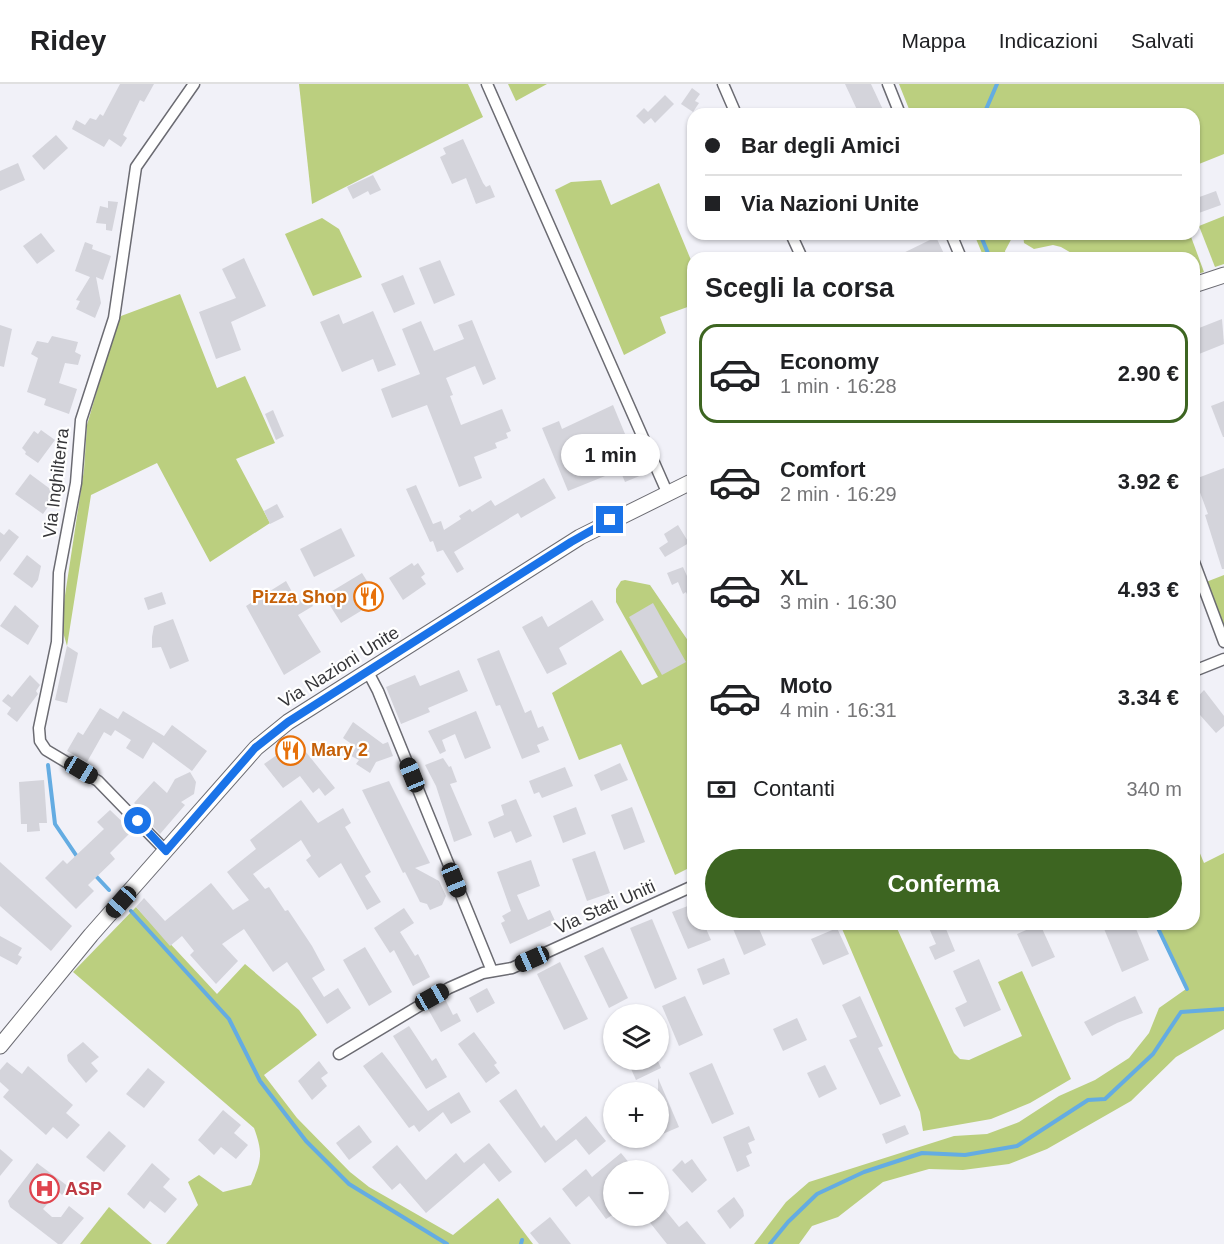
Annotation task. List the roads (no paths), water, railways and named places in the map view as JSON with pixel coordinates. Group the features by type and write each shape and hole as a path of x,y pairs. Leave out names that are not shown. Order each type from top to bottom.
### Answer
{"street":[{"name":"Via Inghilterra","path":"166,851 98,781 45,750 39,728 57,642 59,573 75,483 81,420 114,318 136,167 194,84"},
{"path":"487,84 667,492"},
{"path":"723,84 733,108"},
{"path":"888,84 898,108"},
{"path":"1200,283 1224,275"},
{"name":"Via Nazioni Unite","path":"0,1046 91,935 255,748 288,722 580,537 687,484"},
{"path":"1200,578 1224,642"},
{"path":"1200,668 1224,659"},
{"path":"368,672 378,691 492,971"},
{"name":"Via Stati Uniti","path":"339,1054 449,988 492,971 512,968 687,889"}],"waterway":[{"path":"987,108 997,84"},
{"path":"982,240 988,252"},
{"path":"48,765 55,824 78,858"},
{"path":"94,874 109,890"},
{"path":"131,911 229,1019 260,1081 306,1141 349,1184 447,1244"},
{"path":"1159,930 1187,989"},
{"path":"770,1244 788,1222 817,1194 864,1172 922,1153 965,1155 1017,1146 1088,1100 1105,1099 1153,1054 1181,1012 1224,1009"},
{"path":"521,1244 522,1240"}],"place":[{"name":"Pizza Shop","path":"368,597"},
{"name":"Mary 2","path":"290,750"},
{"name":"ASP","path":"44,1189"}]}
